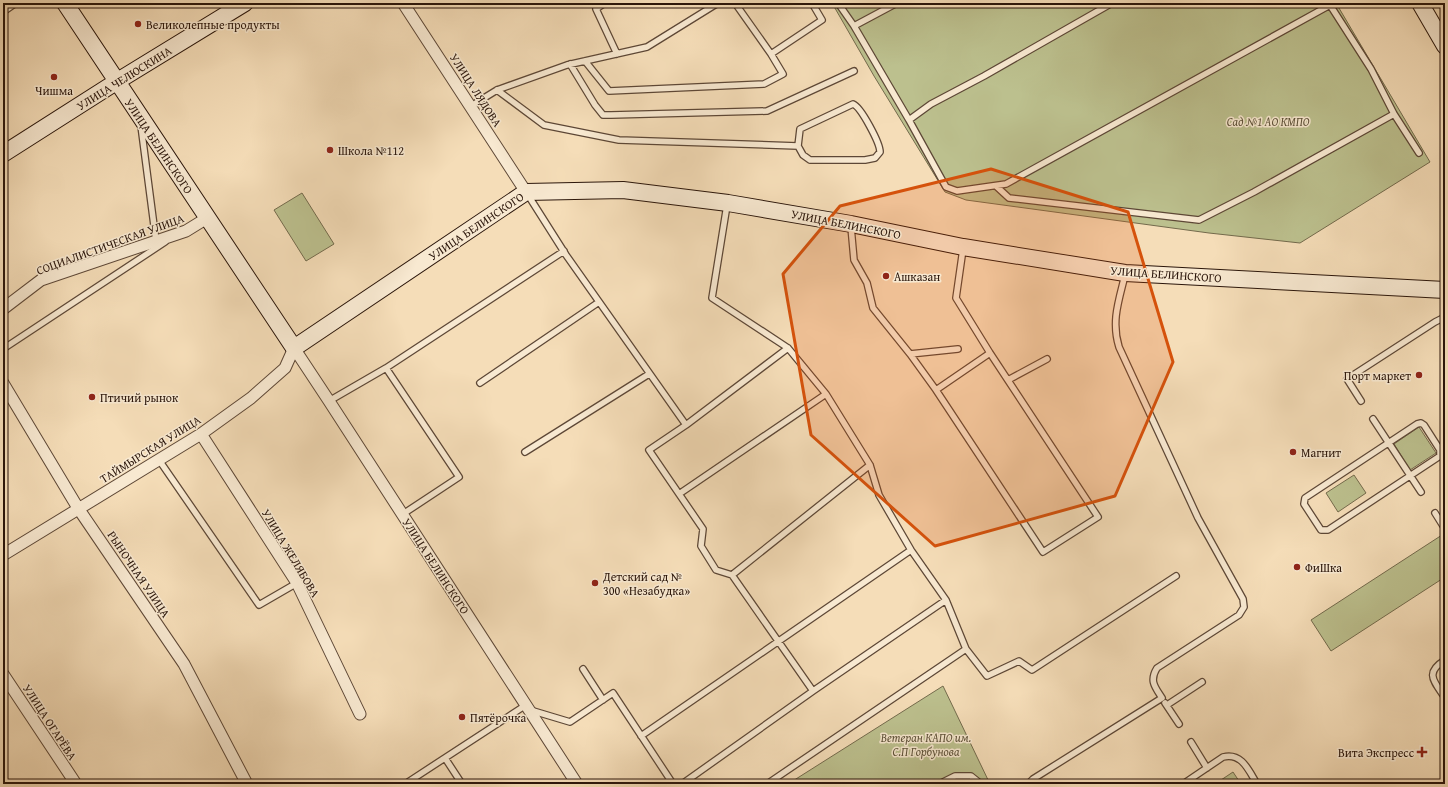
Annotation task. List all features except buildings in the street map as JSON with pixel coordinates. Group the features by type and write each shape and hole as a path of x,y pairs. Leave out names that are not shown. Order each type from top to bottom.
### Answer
{"street":[{"name":"УЛИЦА ЧЕЛЮСКИНА","path":"3,154 116,82 245,3"},
{"name":"УЛИЦА ЛЯДОВА","path":"403,3 526,192"},
{"path":"1420,3 1445,46"},
{"name":"УЛИЦА БЕЛИНСКОГО","path":"67,4 116,82 329,400 577,784"},
{"name":"УЛИЦА БЕЛИНСКОГО","path":"294,348 526,192 623,190 728,203 851,224 963,247 1125,273 1445,290"},
{"name":"СОЦИАЛИСТИЧЕСКАЯ УЛИЦА","path":"3,310 41,280 178,234 186,231 207,218"},
{"name":"ТАЙМЫРСКАЯ УЛИЦА","path":"3,555 159,460 200,434 251,398 285,368 294,348"},
{"name":"РЫНОЧНАЯ УЛИЦА","path":"3,383 78,508 184,664 247,784"},
{"name":"УЛИЦА ЖЕЛЯБОВА","path":"200,434 297,582 360,714"},
{"name":"УЛИЦА ОГАРЁВА","path":"3,674 76,784"}],"lane":[{"path":"3,12 16,3"},
{"path":"605,3 596,10 617,54"},
{"path":"471,106 497,90 570,64 647,46 718,3"},
{"path":"585,61 609,91 764,84 784,74 735,3"},
{"path":"771,54 822,20 812,3"},
{"path":"838,3 854,26 946,187 957,191 1006,184 1330,4 1370,69 1394,114 1419,154"},
{"path":"854,26 897,3"},
{"path":"909,120 931,104 984,76 1112,3"},
{"path":"570,64 599,110 603,114 611,116 767,111 854,71"},
{"path":"497,90 544,125 619,140 798,146"},
{"path":"853,104 856,105 864,116 878,144 880,152 875,158 865,160 810,160 803,155 798,146 800,129 853,104"},
{"path":"996,186 1009,198 1199,220 1254,192 1394,114"},
{"path":"140,117 156,241"},
{"path":"526,192 599,302 686,425"},
{"path":"728,203 712,298 788,348 826,394 870,465 879,495 911,550 946,600 966,649 987,676 1019,661 1032,670 1176,576"},
{"path":"851,224 854,260 867,283 873,308 910,354 936,390 1043,552 1098,518 990,353 956,298 963,247"},
{"path":"3,349 178,234"},
{"path":"329,400 386,368 564,251"},
{"path":"1125,273 1115,320 1119,347 1198,518 1243,599 1244,604 1239,614 1157,668 1154,674 1153,682 1179,724"},
{"path":"480,383 599,302"},
{"path":"1361,401 1347,379 1445,317"},
{"path":"788,348 686,425 649,450 703,529 701,546 716,570 732,575 813,691"},
{"path":"910,354 958,349"},
{"path":"936,390 990,353"},
{"path":"1008,380 1047,359"},
{"path":"386,368 459,477 403,514"},
{"path":"525,452 649,374"},
{"path":"679,494 826,394"},
{"path":"1373,419 1421,492"},
{"path":"1421,423 1424,425 1441,454 1325,531 1320,528 1304,504 1306,497 1389,443 1417,424 1421,423"},
{"path":"159,460 259,605 297,582"},
{"path":"732,575 870,465"},
{"path":"1435,513 1445,529"},
{"path":"641,736 911,550"},
{"path":"682,784 813,691 946,600"},
{"path":"767,784 966,649"},
{"path":"1445,660 1436,665 1433,676 1434,681 1445,698"},
{"path":"583,669 603,700"},
{"path":"1167,705 1202,682"},
{"path":"405,784 528,708 570,722 613,693 673,784"},
{"path":"1028,784 1162,698"},
{"path":"1191,742 1207,768"},
{"path":"1182,784 1223,757 1236,757 1244,763 1257,784"},
{"path":"445,758 462,784"},
{"path":"939,784 955,776 971,776 981,784"}],"highlighted area":[{"path":"991,169 1128,212 1173,362 1115,496 935,546 811,435 783,274 840,206"}],"green space":[{"name":"Сад №1 АО КМПО","path":"832,3 1336,3 1430,162 1300,243 1209,233 966,200 945,192 874,76"},
{"path":"302,193 334,244 306,261 274,210"},
{"path":"1419,427 1436,453 1410,470 1394,444"},
{"path":"1354,475 1366,493 1338,512 1326,493"},
{"path":"1442,535 1445,540 1445,577 1331,651 1311,620"},
{"name":"Ветеран КАПО им. С.П Горбунова","path":"943,686 990,784 788,784"},
{"path":"1233,772 1241,784 1215,784"}],"place":[{"name":"Великолепные продукты","path":"138,24"},
{"name":"Чишма","path":"54,77"},
{"name":"Школа №112","path":"330,150"},
{"name":"Ашказан","path":"886,276"},
{"name":"Порт маркет","path":"1419,375"},
{"name":"Птичий рынок","path":"92,397"},
{"name":"Магнит","path":"1293,452"},
{"name":"ФиШка","path":"1297,567"},
{"name":"Детский сад № 300 «Незабудка»","path":"595,583"},
{"name":"Пятёрочка","path":"462,717"},
{"name":"Вита Экспресс","path":"1422,752"}]}
